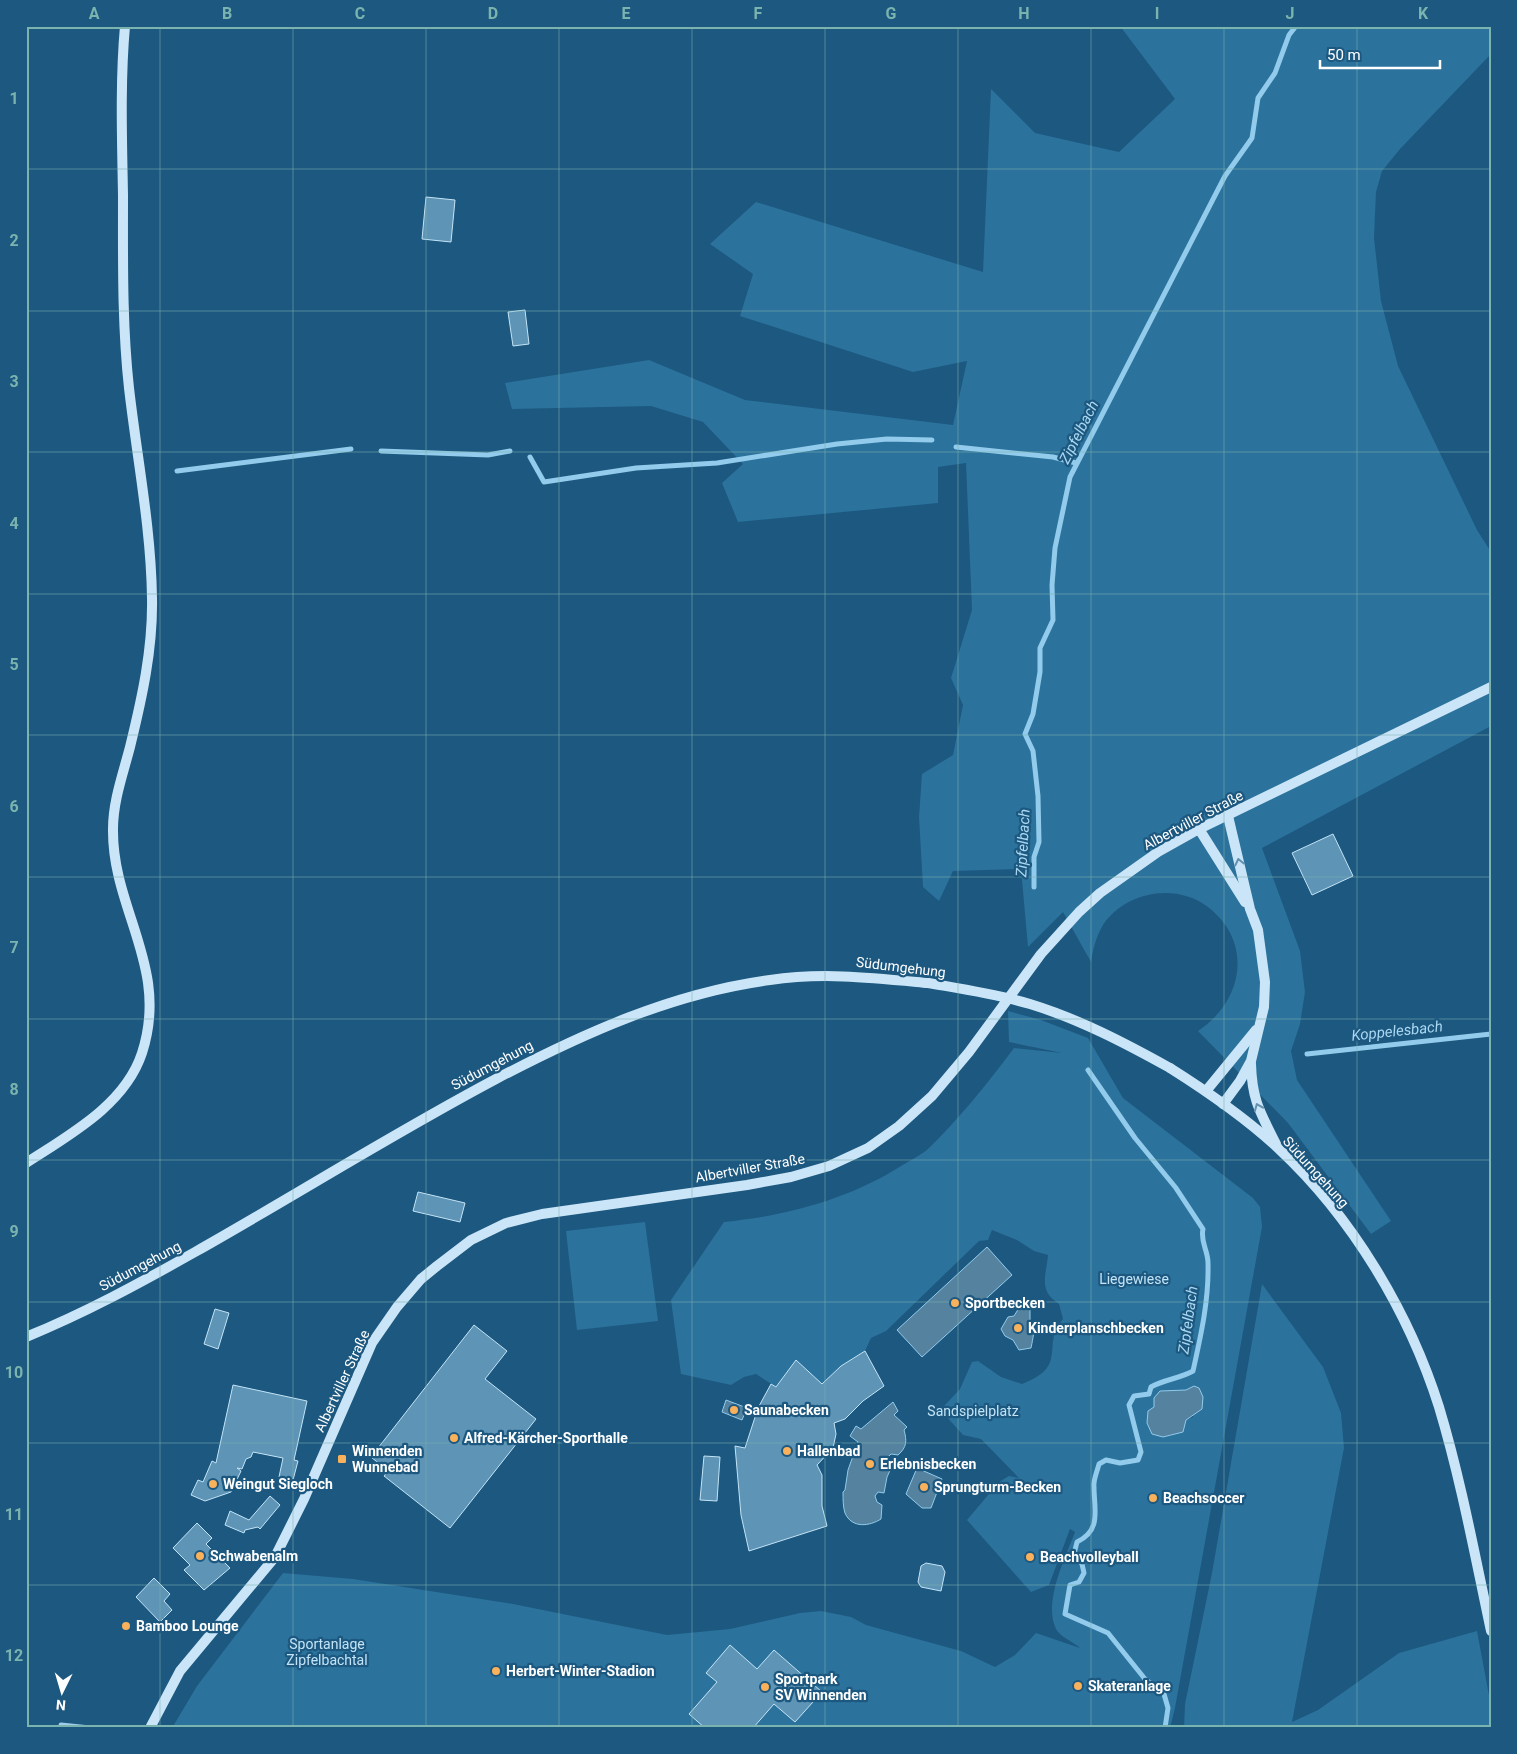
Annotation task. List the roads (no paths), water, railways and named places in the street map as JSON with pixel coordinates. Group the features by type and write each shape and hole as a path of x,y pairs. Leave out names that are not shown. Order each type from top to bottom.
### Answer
{"street":[{"path":"26,1163 104,1108 125,1086 141,1056 148,1029 150,993 147,970 114,861 112,827 116,799 143,696 150,647 152,602 151,550 123,330 122,90 125,26"},
{"name":"Albertviller Straße","path":"150,1728 180,1671 275,1557 311,1483 372,1343 396,1307 421,1279 472,1240 506,1222 542,1214 747,1186 791,1177 829,1166 868,1148 899,1126 932,1096 969,1052 1041,954 1079,912 1100,893 1158,852 1199,829 1491,687"},
{"path":"1223,1104 1240,1081 1251,1061 1264,1007 1265,982 1258,930 1250,909 1228,816"},
{"path":"1199,829 1206,844 1250,909"},
{"name":"Südumgehung","path":"26,1336 129,1289 448,1104 557,1047 616,1022 694,995 770,980 845,975 928,983 985,992 1031,1004 1112,1037 1170,1068 1206,1091 1279,1149 1321,1194 1357,1240 1387,1289 1418,1352 1438,1406 1456,1473 1491,1631"},
{"path":"1206,1091 1260,1025"},
{"path":"1251,1061 1252,1090 1259,1111 1279,1149"},
{"path":"61,1725 90,1728"}],"waterway":[{"name":"Zipfelbach","path":"1034,887 1034,857 1039,842 1038,796 1033,751 1025,734 1033,714 1040,672 1040,648 1053,620 1052,585 1055,548 1070,477 1225,176 1252,138 1258,98 1275,73 1289,35 1296,26"},
{"path":"530,457 544,482 636,468 717,463 837,444 887,439 932,440"},
{"path":"956,447 1053,457 1076,463"},
{"path":"177,471 351,449"},
{"path":"381,451 488,455 510,451"},
{"name":"Koppelesbach","path":"1307,1054 1491,1034"},
{"name":"Zipfelbach","path":"1088,1070 1135,1138 1176,1188 1203,1229 1202,1234 1208,1258 1206,1304 1193,1371 1151,1387 1149,1394 1134,1396 1129,1405 1141,1452 1138,1460 1120,1463 1106,1460 1099,1464 1094,1482 1095,1519 1090,1532 1077,1542 1074,1554 1082,1564 1084,1573 1079,1582 1070,1585 1065,1614 1108,1633 1145,1679 1164,1694 1168,1708 1165,1728"}],"place":[{"name":"Sportbecken","path":"955,1303"},
{"name":"Kinderplanschbecken","path":"1018,1328"},
{"name":"Saunabecken","path":"734,1410"},
{"name":"Alfred-Kärcher-Sporthalle","path":"454,1438"},
{"name":"Hallenbad","path":"787,1451"},
{"name":"Winnenden Wunnebad","path":"342,1459"},
{"name":"Erlebnisbecken","path":"870,1464"},
{"name":"Weingut Siegloch","path":"213,1484"},
{"name":"Sprungturm-Becken","path":"924,1487"},
{"name":"Beachsoccer","path":"1153,1498"},
{"name":"Schwabenalm","path":"200,1556"},
{"name":"Beachvolleyball","path":"1030,1557"},
{"name":"Bamboo Lounge","path":"126,1626"},
{"name":"Herbert-Winter-Stadion","path":"496,1671"},
{"name":"Skateranlage","path":"1078,1686"},
{"name":"Sportpark SV Winnenden","path":"765,1687"}],"park label":[{"name":"Liegewiese","path":"1134,1279"},
{"name":"Sandspielplatz","path":"973,1411"},
{"name":"Sportanlage Zipfelbachtal","path":"327,1652"}]}
